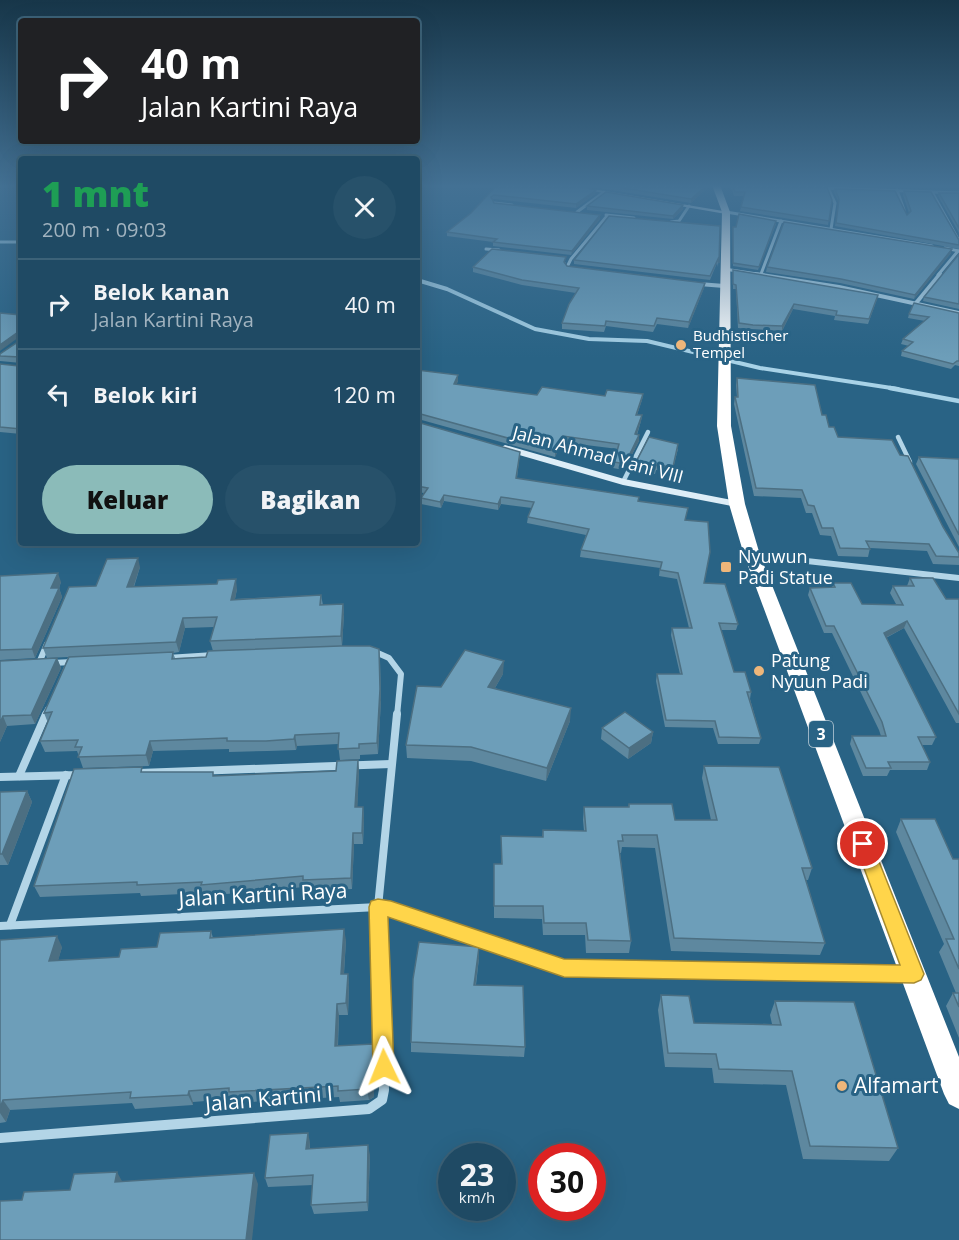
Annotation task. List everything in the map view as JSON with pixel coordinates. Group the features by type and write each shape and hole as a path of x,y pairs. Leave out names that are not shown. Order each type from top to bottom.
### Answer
{"highway":[{"name":"3","path":"725,243 724,426 737,504 752,555 959,1094"}],"street":[{"path":"582,270 567,267 585,243"},
{"path":"761,274 773,243"},
{"path":"912,243 959,251 916,303"},
{"path":"486,249 507,251"},
{"path":"561,257 571,259"},
{"path":"724,268 959,313"},
{"path":"691,283 724,286"},
{"path":"623,482 648,432"},
{"path":"898,436 913,467"},
{"name":"Jalan Ahmad Yani VIII","path":"493,445 623,482 737,504"},
{"path":"752,555 959,578"},
{"path":"39,663 48,641"},
{"path":"363,650 387,655 397,664 401,674 378,907"},
{"path":"164,658 222,655"},
{"path":"64,672 69,662"},
{"path":"29,663 81,662"},
{"path":"19,776 51,704"},
{"path":"135,773 391,764"},
{"path":"0,777 89,774"},
{"path":"10,925 66,775"},
{"name":"Jalan Kartini Raya","path":"0,926 378,907 391,909 564,968 914,974"},
{"name":"Jalan Kartini I","path":"0,1138 357,1110 377,1105 382,1100 384,1090 378,907"}],"building":[{"path":"501,243 578,243 572,251"},
{"path":"588,243 720,243 719,263 718,259 710,276 574,260"},
{"path":"733,243 768,243 759,267 733,263"},
{"path":"776,243 914,243 952,249 915,295 841,279 767,267"},
{"path":"492,249 566,257 564,262 567,266 705,283 689,322 657,318 654,326 606,321 605,326 562,323 569,304 579,288 522,280 473,267"},
{"path":"959,254 959,304 924,297"},
{"path":"733,270 878,295 869,319 836,315 837,311 794,304 782,326 739,323"},
{"path":"914,303 959,313 959,361 953,364 902,351 913,342 903,339 929,317 909,314"},
{"path":"0,313 18,315 18,332 0,345"},
{"path":"18,342 18,357 0,356"},
{"path":"0,364 18,366 18,429 0,427"},
{"path":"420,370 458,375 454,384 537,395 542,387 605,396 607,390 643,394 636,415 642,415 635,434 639,435 625,464 614,462 619,444 563,436 555,451 420,414"},
{"path":"737,378 815,385 822,415 826,415 829,427 834,427 838,437 892,440 900,455 908,456 943,527 959,553 959,557 936,556 929,544 866,541 870,549 840,548 833,528 822,528 814,506 808,505 802,490 756,488 735,397 738,397"},
{"path":"420,423 520,452 516,478 639,497 638,501 688,508 685,520 708,522 710,552 704,583 725,584 738,624 719,623 734,672 745,672 751,692 747,692 761,738 719,737 715,721 666,720 657,674 682,674 672,628 692,628 678,573 660,570 662,562 581,550 589,529 528,517 534,502 501,497 498,504 444,495 440,502 421,498 428,488 420,487"},
{"path":"649,437 678,444 673,467 656,465 655,469 634,466"},
{"path":"919,457 959,459 959,535"},
{"path":"138,558 127,587 217,584 218,580 236,579 231,600 321,595 320,605 343,604 341,636 210,641 217,617 183,618 176,642 43,648 69,587 96,586 107,559"},
{"path":"58,573 51,588 59,588 32,649 0,650 0,576"},
{"path":"910,578 933,578 946,599 959,599 959,714 907,621 884,633 936,737 918,737 930,762 888,762 891,768 866,768 852,736 886,736 882,722 834,626 826,626 810,588 835,587 833,583 851,583 862,604 903,605 893,586 914,586"},
{"path":"370,646 379,649 380,689 377,743 359,744 359,748 338,749 339,733 295,735 294,739 266,741 227,741 227,738 150,741 146,755 78,757 82,747 75,747 78,740 40,741 52,712 44,713 69,657 173,652 172,659 206,657 208,651"},
{"path":"465,650 504,661 488,687 571,708 547,768 471,747 406,745 417,686 441,687"},
{"path":"57,658 31,715 3,716 0,723 0,661"},
{"path":"625,712 653,732 629,748 602,728"},
{"path":"358,760 355,807 363,807 362,833 353,833 351,878 303,880 303,876 201,885 202,882 137,885 137,882 34,886 74,769 142,767 141,772 213,772 213,776 336,771 337,761"},
{"path":"704,766 779,767 812,868 802,868 825,943 674,938 657,835 622,835 623,841 618,841 631,941 588,940 586,923 544,923 543,906 494,906 494,864 502,864 501,836 543,837 543,830 586,831 584,807 672,804 675,820 717,820"},
{"path":"27,791 2,854 0,854 0,792"},
{"path":"901,819 935,819 953,859 959,859 959,969 946,939 954,939"},
{"path":"344,929 341,974 348,974 346,1003 337,1004 335,1046 373,1044 372,1086 367,1089 338,1091 338,1086 229,1092 229,1088 189,1091 188,1095 130,1098 131,1092 3,1100 0,1108 0,940 57,936 49,961 119,957 121,949 157,947 160,933 211,931 210,938"},
{"path":"419,942 479,947 474,985 523,986 525,1047 411,1042 413,979"},
{"path":"953,993 959,993 959,1007"},
{"path":"661,995 689,996 694,1023 781,1025 775,1001 854,1002 898,1148 810,1146 792,1071 719,1069 716,1054 668,1053"},
{"path":"308,1133 306,1149 368,1145 367,1202 311,1205 313,1175 265,1178 270,1135"},
{"path":"117,1172 115,1182 254,1173 246,1240 0,1240 0,1201 22,1200 24,1192 70,1190 74,1174"}],"waterway":[{"path":"420,281 447,289 535,329 589,339 647,341 760,368 898,389"},
{"path":"890,388 959,401"}],"place":[{"name":"Budhistischer Tempel","path":"681,345"},
{"name":"Nyuwun Padi Statue","path":"726,567"},
{"name":"Patung Nyuun Padi","path":"759,671"},
{"name":"Alfamart","path":"842,1086"}],"route":[{"path":"384,1067 378,907 391,909 564,968 914,974 863,844"}]}
